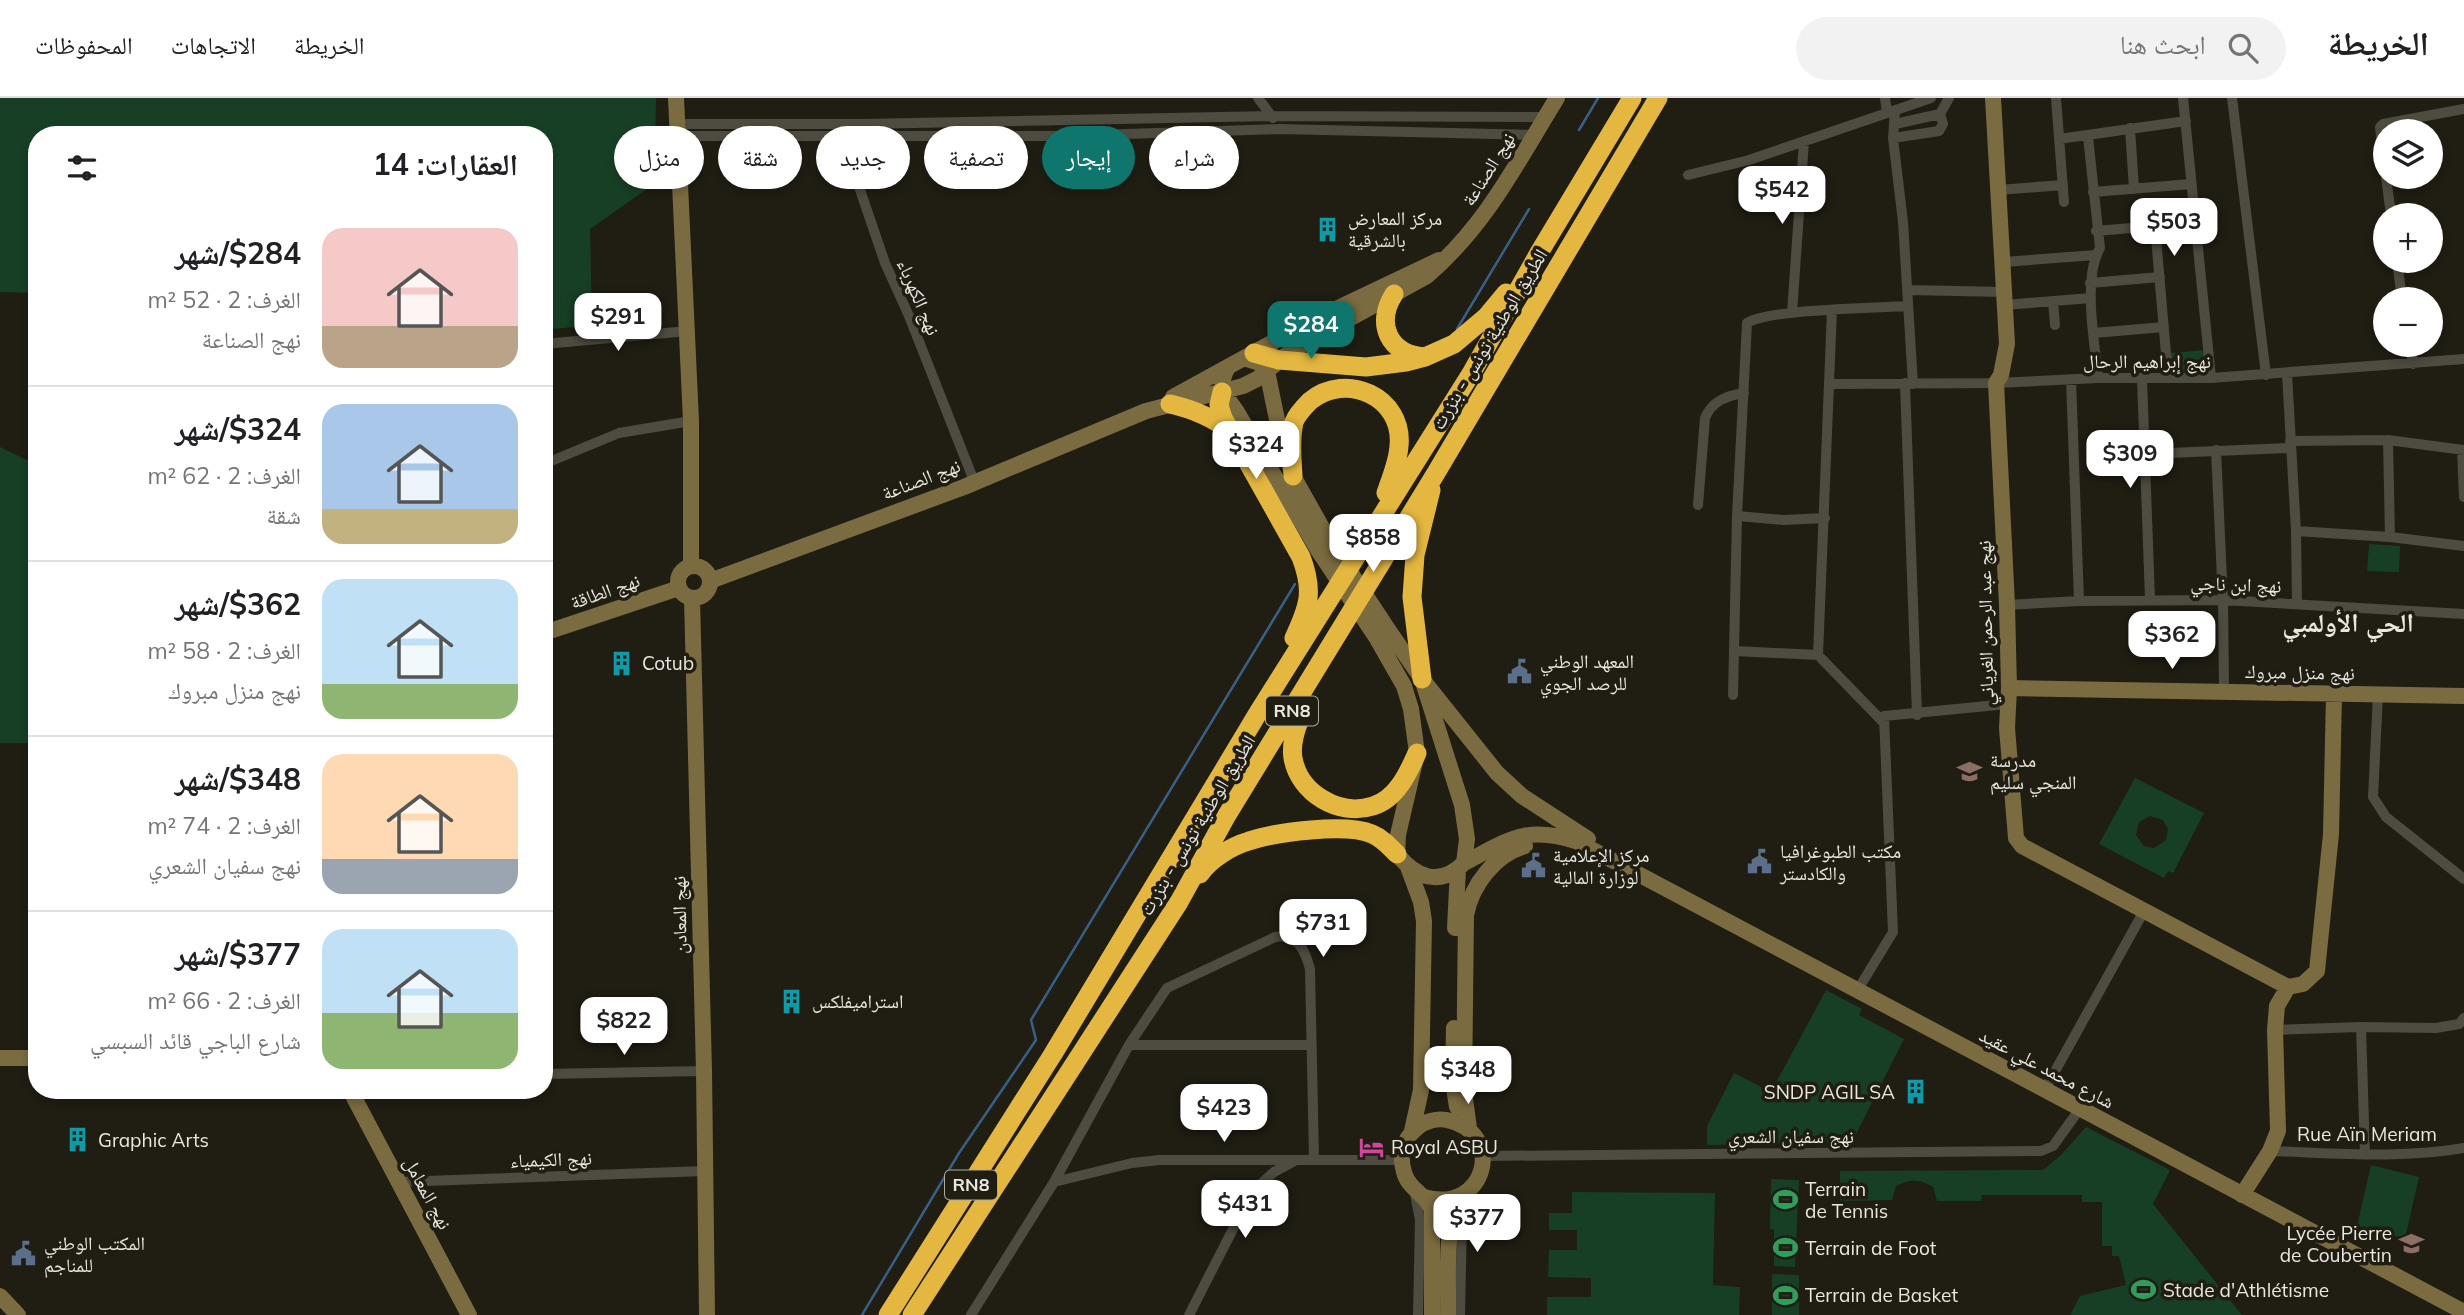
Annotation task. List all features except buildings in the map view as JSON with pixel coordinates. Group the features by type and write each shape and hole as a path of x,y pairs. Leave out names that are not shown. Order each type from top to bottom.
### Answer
{"highway":[{"name":"الطريق الوطنية تونس - بنزرت","path":"888,1315 1045,1066 1371,530 1472,372 1539,253 1632,98"},
{"name":"الطريق الوطنية تونس - بنزرت","path":"912,1315 1179,902 1227,815 1314,676 1658,98"},
{"path":"1249,356 1273,365 1366,367 1425,357 1466,336 1486,317 1539,253"},
{"path":"1394,294 1385,314 1388,336 1403,352 1425,357"},
{"path":"1293,476 1292,436 1295,421 1302,409 1320,393 1331,389 1346,387 1371,393 1383,402 1394,417 1400,444 1390,482 1371,530"},
{"path":"1222,392 1220,411 1301,557 1308,574 1310,589 1304,615 1258,713"},
{"path":"1170,404 1189,408 1214,419 1235,436"},
{"path":"1422,679 1412,597 1415,555 1436,473"},
{"path":"1314,676 1294,738 1293,758 1299,775 1314,794 1341,807 1374,806 1399,787 1417,753"},
{"path":"1179,902 1204,868 1221,855 1236,846 1273,835 1352,829 1371,833 1382,839 1402,861"}],"street":[{"path":"676,98 677,126"},
{"path":"1258,98 1280,129"},
{"name":"نهج الصناعة","path":"710,581 974,481 1146,411 1244,386 1321,334 1427,276 1465,240 1498,196 1557,98"},
{"path":"1885,98 1895,124 1892,138 1903,222 1908,290 1917,715"},
{"path":"1688,175 1749,160 1931,98"},
{"path":"1892,138 1939,131 1943,124 1940,114 1949,98"},
{"name":"نهج عبد الرحمن الغرياني","path":"1993,98 2007,344 2001,375 1996,383 2007,605 2007,728 2016,838 2022,846 2288,987"},
{"path":"2056,98 2064,202"},
{"path":"2183,98 2211,378"},
{"path":"2232,98 2266,375"},
{"path":"2412,119 2464,110"},
{"path":"1895,124 1940,114"},
{"path":"704,129 1272,116 1545,117"},
{"path":"2059,139 2186,121"},
{"path":"2130,128 2134,189"},
{"path":"910,137 1065,136 1280,129 1534,135"},
{"path":"704,131 816,136"},
{"path":"2088,136 2096,231 2100,248 2090,283 2098,378"},
{"path":"1792,313 1804,141"},
{"path":"1998,190 2063,184"},
{"path":"2093,192 2191,184"},
{"path":"680,189 691,421 691,566"},
{"name":"نهج الكهرباء","path":"860,189 885,263 909,316 974,481"},
{"path":"2096,231 2155,226 2168,377"},
{"path":"2003,262 2096,255"},
{"name":"نهج الصناعة","path":"1146,411 1315,319 1448,256"},
{"path":"2090,283 2160,277"},
{"path":"1908,290 2053,301 2091,298"},
{"path":"2053,301 2055,325"},
{"path":"1733,695 1737,516 1747,323 1754,318 1792,313 1908,306"},
{"path":"1818,655 1832,310"},
{"path":"2094,333 2165,327"},
{"path":"553,343 688,331"},
{"path":"2412,357 2413,364"},
{"name":"نهج إبراهيم الرحال","path":"1829,384 2211,378 2464,359"},
{"path":"1273,365 1281,439 1293,476 1324,545"},
{"path":"1227,367 1223,376 1222,392 1381,632 1497,773 1522,796 1600,846 1611,859"},
{"path":"2287,374 2296,531 2297,603"},
{"path":"2071,379 2079,601"},
{"path":"2142,379 2150,600"},
{"path":"1698,505 1705,418 1716,402 1744,393"},
{"path":"553,460 619,433 691,421"},
{"path":"2388,440 2390,537"},
{"path":"2145,454 2388,440 2463,450 2464,497"},
{"path":"2216,450 2224,691"},
{"path":"1737,516 1784,520 1825,518"},
{"path":"2296,531 2390,537 2464,546"},
{"path":"691,566 706,571 710,581 702,596 686,593 680,575 691,566"},
{"name":"نهج الطاقة","path":"553,630 686,593"},
{"name":"نهج المعادن","path":"686,593 704,1071 707,1315"},
{"name":"نهج ابن ناجي","path":"2007,605 2079,601 2223,600 2464,614"},
{"path":"1381,632 1411,709 1417,753 1398,835 1402,861 1416,888 1423,912 1425,939 1421,1090 1417,1128"},
{"path":"1417,647 1471,743"},
{"path":"1735,651 1818,655 1884,723"},
{"path":"1422,679 1462,805 1467,839 1461,866 1453,1082 1464,1126"},
{"name":"نهج منزل مبروك","path":"2009,696 2224,691 2464,696"},
{"path":"2242,1195 2270,1152 2278,1131 2275,1030 2277,1006 2288,987 2303,984 2317,971 2330,834 2334,694"},
{"path":"2378,694 2373,797 2386,817 2464,880"},
{"path":"1857,991 1893,932 1884,716 1917,715 2009,696"},
{"path":"1402,861 1419,874 1434,877 1524,835 1552,833 1576,841 1611,859"},
{"path":"1464,1126 1466,915 1471,900 1485,875 1509,851 1528,845 1549,843 1590,850"},
{"name":"شارع محمد علي عقيد","path":"1611,859 2079,1110 2464,1312"},
{"path":"2044,1091 2144,911"},
{"path":"971,1315 1054,1182 1129,1045 1171,984 1283,935 1299,944 1310,969 1314,1159"},
{"path":"2275,1030 2444,1027 2459,1024 2464,1018"},
{"path":"2361,1027 2365,1154"},
{"path":"1129,1045 1311,1045"},
{"path":"0,1058 28,1058"},
{"path":"553,1074 704,1071"},
{"name":"نهج المعامل","path":"355,1099 469,1315"},
{"name":"نهج سفيان الشعري","path":"1483,1156 2041,1152 2053,1146 2079,1110"},
{"path":"1432,1315 1432,1210 1405,1176 1401,1160 1404,1144 1417,1128 1441,1118 1464,1126 1479,1141 1483,1156 1481,1173 1455,1205 1451,1221 1448,1315"},
{"name":"Rue Aïn Meriam","path":"2270,1152 2365,1154 2443,1152 2464,1148"},
{"path":"1189,1315 1252,1192 1274,1172 1298,1159"},
{"path":"1054,1182 1132,1163 1159,1160 1401,1160"},
{"name":"نهج الكيمياء","path":"398,1182 705,1171"},
{"path":"1419,1193 1437,1200 1450,1200 1467,1192"},
{"path":"1460,1315 1462,1219 1467,1192"},
{"path":"1418,1315 1419,1193"},
{"path":"0,1296 18,1315"}],"green space":[{"path":"0,98 656,98 655,126 614,126 614,189 647,189 590,229 592,325 553,329 553,126 28,126 28,293 0,292"},
{"path":"2204,350 2206,374 2172,376 2170,353"},
{"path":"0,447 28,461 28,743 0,743"},
{"path":"2369,544 2400,546 2399,572 2367,571"},
{"path":"2135,778 2204,813 2173,873 2168,871 2164,878 2099,844","holes":["2150,816 2163,820 2168,829 2166,840 2154,848 2144,846 2136,835 2139,822"]},
{"path":"1826,990 1862,1009 1859,1015 1904,1039 1852,1142 1707,1145 1707,1126 1734,1073 1771,1092"},
{"path":"2086,1127 2170,1170 2153,1204 2242,1315 2070,1315 2080,1296 2126,1285 2119,1256 2112,1256 2112,1246 2102,1246 2102,1202 2082,1202 2082,1195 1982,1195 1981,1201 1937,1201 1933,1187 1915,1181 1896,1186 1892,1200 1840,1201 1840,1171 2043,1170 2061,1155"},
{"path":"2371,1165 2419,1177 2405,1238 2357,1226"},
{"name":"Terrain de Tennis","path":"1771,1179 1799,1180 1795,1267 1774,1266 1774,1230 1770,1229"},
{"path":"1572,1192 1715,1193 1713,1285 1740,1287 1739,1315 1547,1315 1547,1297 1591,1297 1591,1278 1548,1277 1549,1250 1577,1250 1577,1230 1549,1230 1549,1213 1572,1213"},
{"name":"Terrain de Basket","path":"1772,1274 1799,1275 1799,1315 1772,1315"}],"waterway":[{"path":"1579,130 1598,98"},
{"path":"1457,329 1529,209"},
{"path":"862,1315 959,1153 1036,1040 1031,1020 1295,584"}],"place":[{"name":"مركز المعارض بالشرقية","path":"1328,229"},
{"name":"Cotub","path":"622,663"},
{"name":"المعهد الوطني للرصد الجوي","path":"1520,672"},
{"name":"مدرسة المنجي سليم","path":"1970,771"},
{"name":"مكتب الطبوغرافيا والكادستر","path":"1760,862"},
{"name":"مركز الإعلامية لوزارة المالية","path":"1533,866"},
{"name":"استراميفلكس","path":"792,1001"},
{"name":"SNDP AGIL SA","path":"1915,1092"},
{"name":"Graphic Arts","path":"78,1140"},
{"name":"Royal ASBU","path":"1371,1147"},
{"name":"Terrain de Tennis","path":"1785,1200"},
{"name":"Lycée Pierre de Coubertin","path":"2412,1244"},
{"name":"Terrain de Foot","path":"1785,1248"},
{"name":"المكتب الوطني للمناجم","path":"24,1254"},
{"name":"Stade d'Athlétisme","path":"2143,1290"},
{"name":"Terrain de Basket","path":"1785,1295"}],"district":[{"name":"الحي الأولمبي","path":"2348,623"}]}
